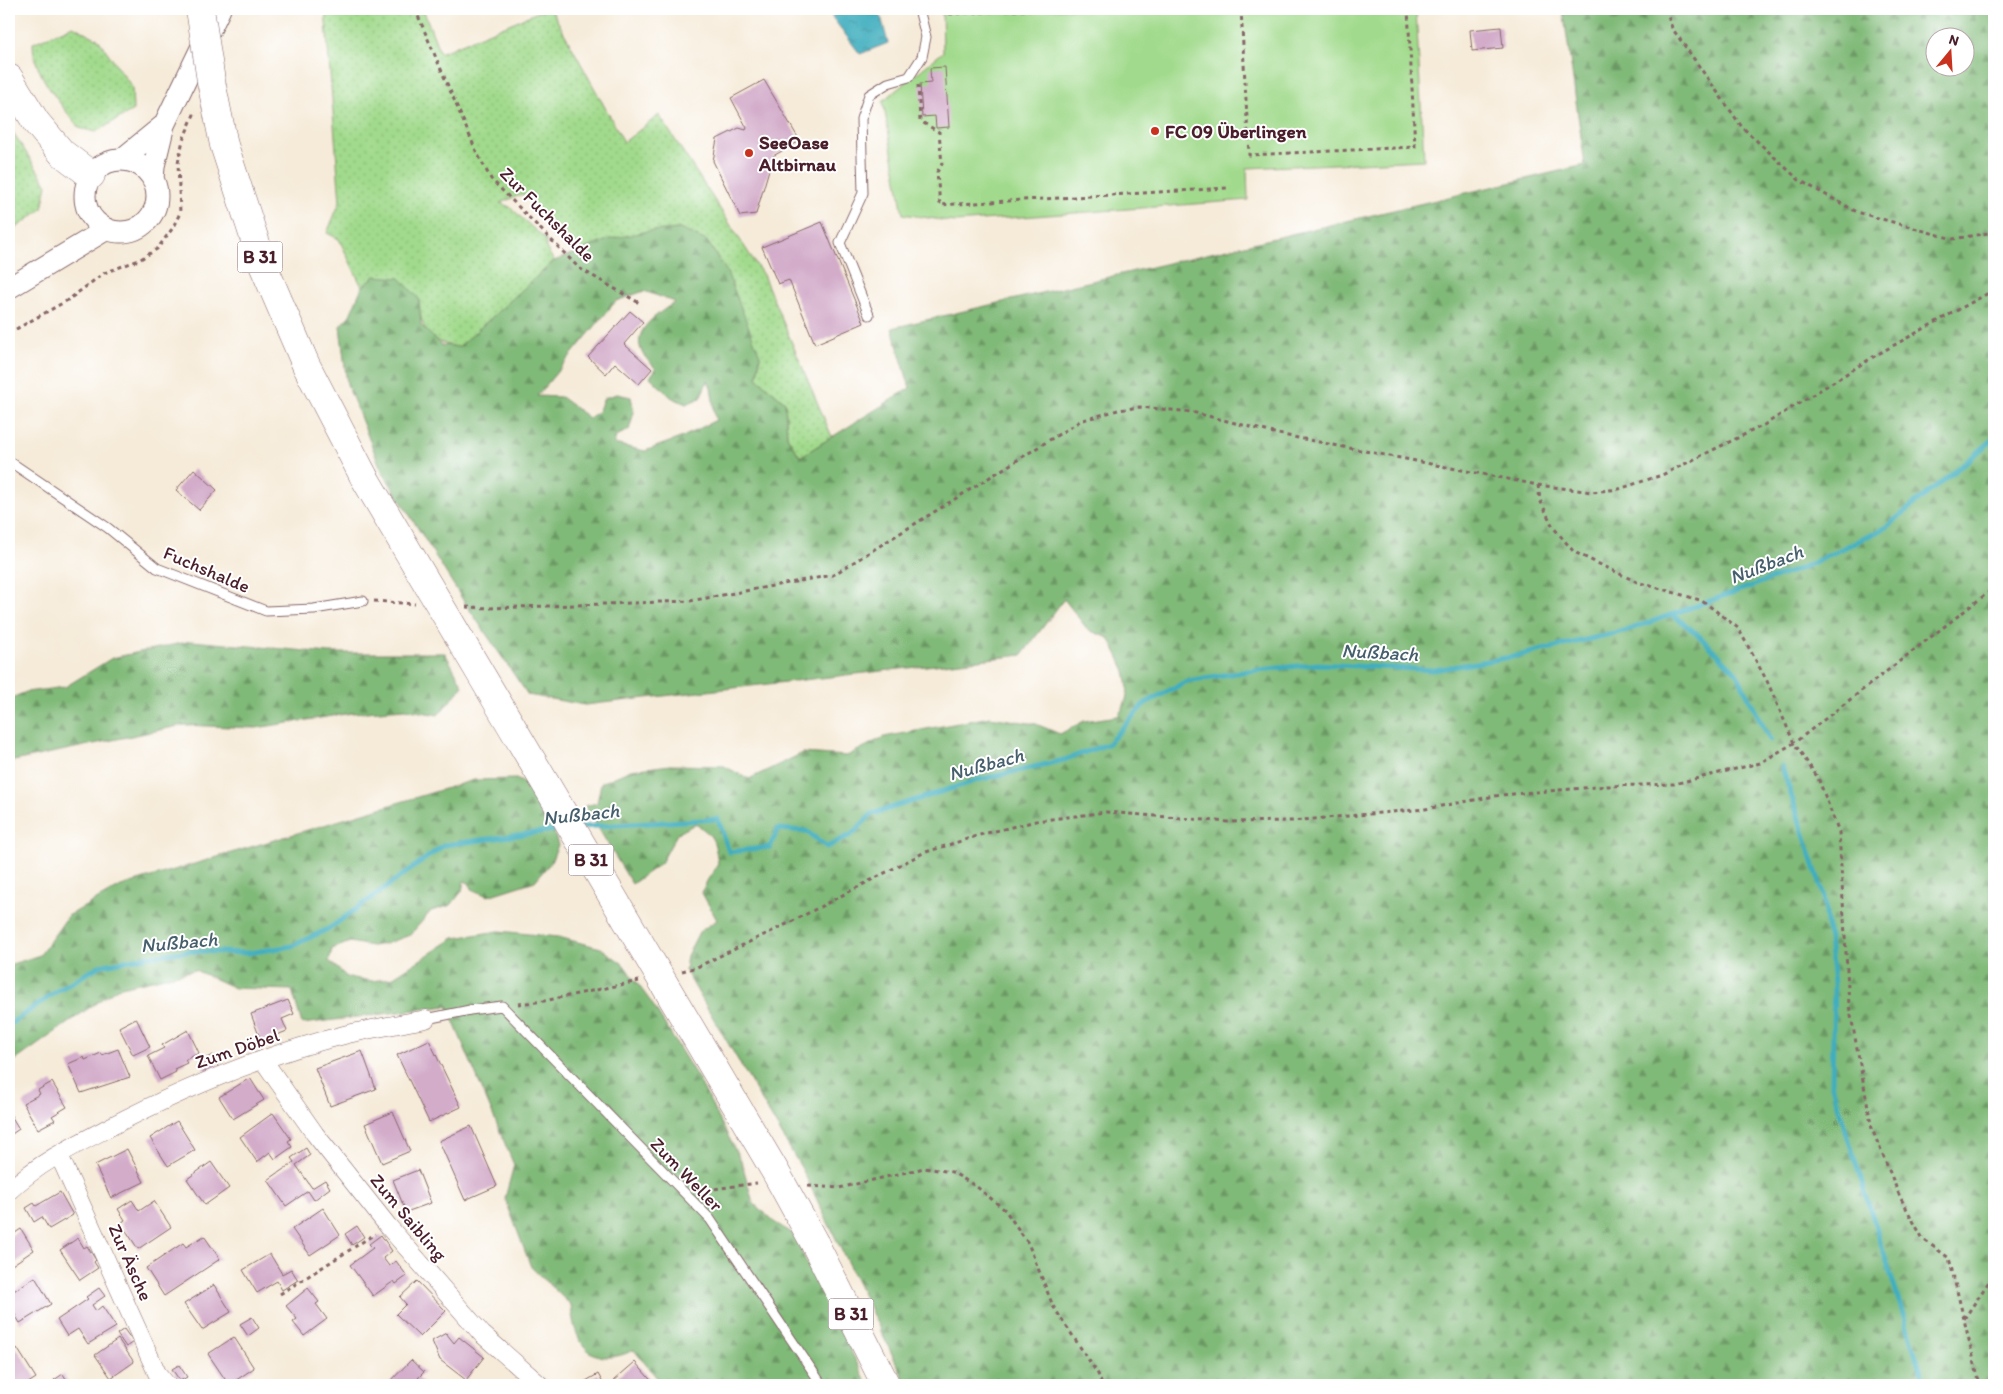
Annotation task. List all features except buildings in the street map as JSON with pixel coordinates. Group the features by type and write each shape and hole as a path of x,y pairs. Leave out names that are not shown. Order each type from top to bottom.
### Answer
{"main road":[{"name":"B 31","path":"200,9 211,81 224,145 263,265 306,365 364,477 775,1170 886,1385"},
{"path":"9,78 36,122 62,153 91,175"}],"street":[{"path":"153,180 137,163 121,160 110,161 99,167 91,175 85,195 86,206 90,215 107,229 119,232 143,225 151,216 156,204 157,192 153,180 154,166 164,125 220,9"},
{"path":"121,160 164,125"},
{"path":"57,258 81,224 86,206"},
{"path":"9,288 107,229"},
{"name":"Zum Döbel","path":"9,1191 20,1180 59,1155 150,1106 219,1075 348,1034 426,1020"},
{"name":"Zum Saibling","path":"263,1060 315,1134 388,1226 482,1334 540,1385"},
{"name":"Zur Äsche","path":"59,1155 157,1373 167,1385"}],"lane":[{"path":"869,315 840,243 863,193 861,119 869,95 888,83 909,76 922,58 926,37 919,9"},
{"name":"Fuchshalde","path":"9,461 108,528 157,568 266,611 314,609 363,601"},
{"name":"Zum Döbel","path":"426,1020 470,1010 502,1006"},
{"name":"Zum Weller","path":"502,1006 710,1219 822,1385"}],"path":[{"name":"Zur Fuchshalde","path":"414,9 473,146 490,179 579,268 641,304"},
{"path":"946,9 946,14 1045,9"},
{"path":"1242,9 1249,155 1415,147 1408,9"},
{"path":"1666,9 1672,28 1742,127 1799,180 1857,212 1953,239 1994,232"},
{"path":"916,66 920,121 939,132 942,164 937,172 940,205 1228,188"},
{"path":"9,333 68,300 104,273 139,260 157,249 172,229 180,213 179,193"},
{"path":"489,608 690,601 833,575 1080,421 1118,410 1140,407 1192,412 1278,434 1538,485 1592,492 1619,489 1662,475 1764,425 1878,354 1994,290"},
{"path":"1538,485 1540,500 1553,527 1574,552 1637,582 1700,600 1738,628 1767,681 1794,743 1818,778 1839,832 1849,1005 1872,1129 1900,1196 1922,1239 1949,1258 1980,1385"},
{"path":"676,972 697,967 791,922 923,853 983,834 1036,821 1106,812 1228,822 1292,821 1424,809 1501,795 1608,786 1674,784 1760,763 1794,743 1994,588"},
{"path":"502,1006 544,1001 648,979"},
{"path":"839,1188 924,1168 952,1172 977,1187 1005,1210 1028,1244 1053,1306 1098,1374 1102,1385"},
{"path":"686,1195 752,1183"},
{"path":"280,1294 388,1226"},
{"path":"1964,1319 1994,1274"}],"green space":[{"path":"325,9 423,9 440,53 545,9 551,9 624,142 659,115 763,275 832,437 800,457 787,436 785,402 757,378 760,356 680,229 630,235 582,250 523,194 500,203 510,207 546,240 546,248 554,261 459,347 440,342 428,333 421,319 419,299 375,276 362,287 339,239 327,233 340,202"},
{"name":"FC 09 Überlingen","path":"942,9 1416,9 1424,160 1247,168 1248,200 955,222 903,214 883,101 943,52"},
{"path":"1563,9 1994,9 1994,1385 907,1385 802,1169 685,970 687,956 699,932 717,920 702,893 718,864 713,840 707,832 695,824 677,834 661,863 632,884 585,806 597,803 601,783 631,770 670,765 724,766 749,779 803,753 847,756 884,737 990,717 1036,724 1060,734 1084,721 1118,716 1127,696 1128,686 1123,667 1109,638 1088,630 1064,599 1022,655 585,705 528,695 463,600 382,471 347,384 340,326 350,315 362,287 375,276 400,278 419,299 421,325 441,345 459,347 554,261 610,239 649,231 680,229 707,241 727,272 760,356 757,378 785,402 787,436 800,457 910,388 892,328 1585,165","holes":["644,291 675,302 648,323 640,337 643,354 656,369 650,377 671,397 686,404 700,398 708,380 716,420 683,437 645,451 614,444 616,436 629,430 634,412 631,397 617,394 604,398 598,412 589,418 561,397 537,396 616,301"]},
{"path":"73,26 98,39 132,87 133,110 96,132 79,128 49,88 34,55 33,43"},
{"path":"9,126 47,185 42,209 9,233"},
{"path":"191,641 330,653 445,653 463,686 438,715 405,709 352,713 256,728 183,725 9,762 9,699 26,692 65,687 112,658"},
{"path":"516,779 526,784 552,826 558,845 551,862 535,881 488,896 473,890 469,883 464,881 462,891 451,905 431,911 410,935 385,944 372,946 350,942 332,949 329,961 347,977 372,981 392,978 454,938 499,931 558,937 601,948 623,964 651,1002 699,1080 742,1163 753,1203 774,1222 792,1233 868,1385 663,1385 634,1350 607,1357 596,1355 588,1350 576,1332 571,1305 531,1267 505,1198 514,1165 447,1006 302,1024 292,990 235,988 195,970 117,988 9,1065 9,965 40,955 68,916 121,886 474,780"}],"water":[{"path":"826,9 879,9 888,43 860,54"}],"waterway":[{"name":"Nußbach","path":"581,827 718,819 729,852 770,847 778,829 806,831 827,847 852,834 872,814 978,780 1064,760 1108,744 1144,704 1187,681 1248,671 1318,664 1434,670 1517,656 1628,630 1802,568 1885,528 1994,439"},
{"path":"1673,615 1696,633 1736,672 1770,740"},
{"path":"1782,767 1824,896 1834,983 1832,1086 1925,1385"},
{"name":"Nußbach","path":"9,1025 57,991 99,966 150,956 190,951 248,953 292,946 330,928 444,845 563,829"}],"place":[{"name":"FC 09 Überlingen","path":"1155,131"},
{"name":"SeeOase Altbirnau","path":"749,153"}]}
